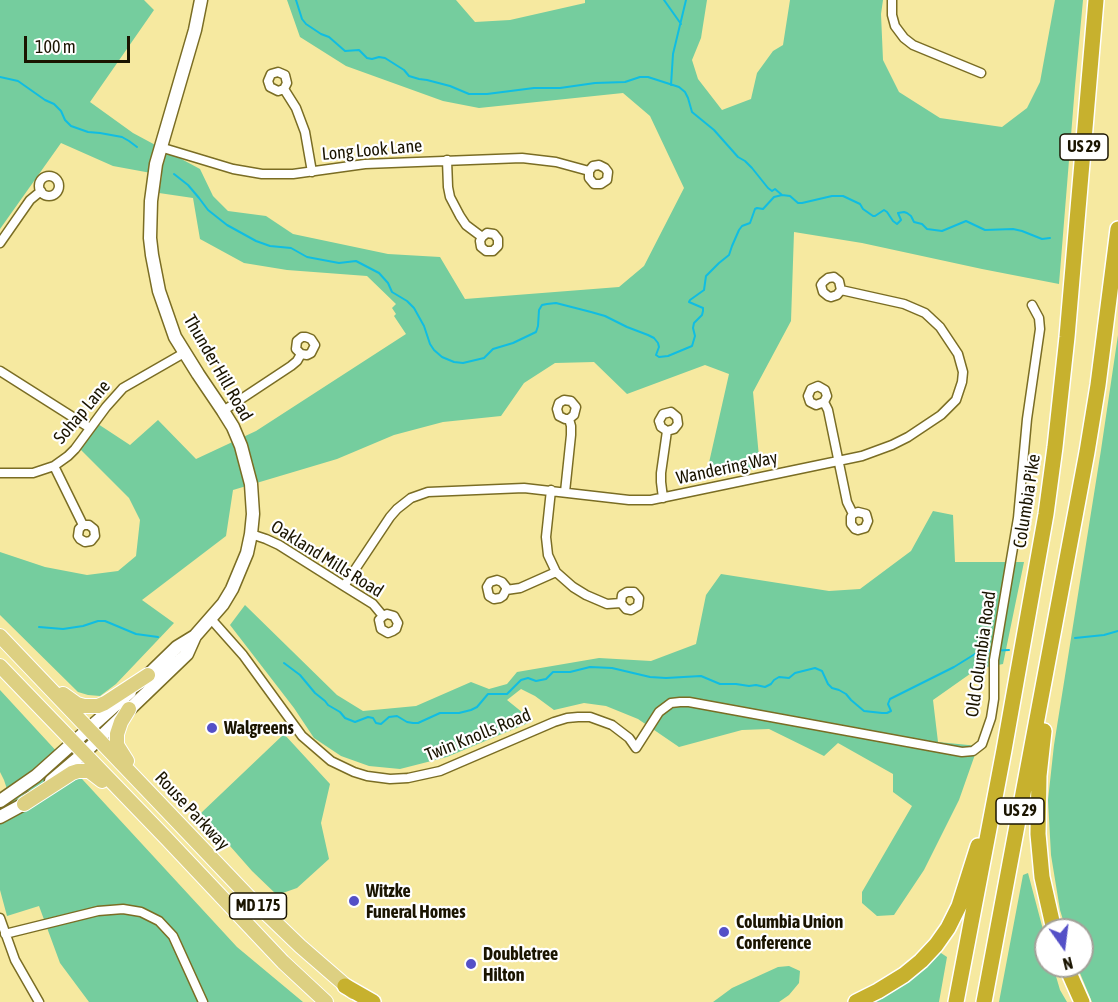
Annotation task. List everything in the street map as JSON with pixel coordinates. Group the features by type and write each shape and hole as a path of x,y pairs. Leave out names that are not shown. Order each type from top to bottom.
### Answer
{"highway":[{"name":"Columbia Pike","path":"956,1002 1046,514 1060,411 1096,0"},
{"name":"US 29","path":"984,1002 1098,385 1118,229"},
{"path":"1051,918 1042,877 1038,808 1039,776 1056,620"},
{"path":"856,1002 904,975 936,945 948,928 959,906 1004,750"},
{"path":"1071,978 1082,1002"},
{"path":"345,986 373,1002"}],"main road":[{"name":"Rouse Parkway","path":"0,636 249,897 300,946 366,1002"},
{"path":"15,651 69,699 84,706 91,707 105,703 148,675"},
{"name":"Rouse Parkway","path":"0,666 283,962 326,1002"},
{"path":"129,709 117,734 119,749 175,821"},
{"path":"24,804 72,773 89,771 166,838"}],"street":[{"name":"Thunder Hill Road","path":"0,817 24,804 94,734 148,675 177,647 195,636 211,619 232,589 247,553 251,534 253,500 241,446 233,427 175,337 157,282 150,238 151,201 160,147 190,50 201,0"},
{"path":"892,0 895,26 904,38 913,45 981,73"},
{"path":"284,89 302,122 312,171"},
{"name":"Long Look Lane","path":"160,147 250,173 275,174 365,164 505,158 540,159 589,171"},
{"path":"447,160 448,187 454,206 466,225 482,237"},
{"path":"0,243 30,200 41,191"},
{"name":"Wandering Way","path":"344,586 397,509 411,498 428,492 524,488 629,500 651,500 862,456 908,437 941,415 956,400 963,372 953,344 925,313 904,304 841,290"},
{"name":"Old Columbia Road","path":"636,748 659,712 671,703 680,702 962,752 978,748 982,744 991,718 994,699 994,660 1018,518 1027,419 1040,329 1040,318 1032,305"},
{"name":"Sohap Lane","path":"0,473 33,473 54,466 68,456 123,388 184,352"},
{"path":"223,411 291,366 301,354"},
{"path":"0,371 90,428"},
{"path":"824,402 840,461 847,502 854,514"},
{"path":"565,492 571,435 569,419"},
{"path":"663,498 662,473 667,431"},
{"path":"54,466 83,525"},
{"path":"551,490 546,547 556,572 597,601 607,604 621,603"},
{"name":"Oakland Mills Road","path":"251,534 279,545 373,604 383,616"},
{"path":"506,590 520,588 556,572"},
{"name":"Twin Knolls Road","path":"211,619 243,655 302,736 331,761 354,772 390,779 408,778 440,771 554,722 578,717 590,717 612,725 629,738 636,748"},
{"name":"Thunder Hill Road","path":"94,734 129,709 187,654 195,636"},
{"name":"Thunder Hill Road","path":"0,801 79,748"},
{"path":"5,934 98,911 123,909 141,912 159,921 173,936 202,1002"},
{"path":"0,918 15,960 39,1002"}],"green space":[{"path":"0,0 144,0 154,10 90,102 133,133 200,169 213,196 228,211 266,216 293,234 388,254 440,257 465,299 619,287 644,266 684,188 650,116 623,93 479,108 443,101 346,66 300,37 287,0 456,0 475,22 510,20 585,3 585,0 707,0 701,38 692,60 698,79 722,110 751,99 757,73 773,51 783,45 790,0 883,0 881,14 883,60 899,92 940,118 1002,127 1027,108 1040,82 1055,0 1083,0 1059,284 862,243 794,232 791,321 753,392 760,468 706,476 729,374 705,365 627,394 594,362 555,363 524,383 501,416 443,422 394,435 337,459 233,490 226,536 142,600 174,623 116,684 100,696 88,695 78,692 0,615 0,552 45,567 87,575 118,571 136,556 140,520 129,498 80,449 98,424 130,445 158,420 196,459 256,431 406,334 394,316 396,314 392,308 396,304 367,276 287,270 244,263 200,239 193,198 159,193 162,175 113,166 61,143 0,229"},
{"path":"1118,335 1118,1002 1092,1002 1082,978 1094,978 1094,918 1062,918 1051,855 1048,800 1054,745"},
{"path":"933,511 953,515 955,562 1024,562 1003,664 977,669 933,700 938,742 978,746 959,800 924,870 894,915 877,916 862,903 862,892 912,806 893,792 893,774 838,743 824,756 769,729 742,730 679,747 638,719 606,706 584,703 554,710 521,689 507,700 533,721 447,757 400,769 369,766 341,756 314,738 294,708 230,625 245,605 337,695 363,711 416,706 471,682 489,689 507,684 517,672 599,658 651,661 696,644 706,595 721,574 829,591 860,589 911,551"},
{"path":"0,690 237,947 303,1002 89,1002 60,963 39,906 7,916 0,890 0,822 16,816 0,772"},
{"path":"284,734 330,784 321,823 329,859 297,888 277,895 252,871 201,813"},
{"path":"1028,873 1040,918 1034,918 1034,978 1056,978 1067,1002 999,1002 1023,875"},
{"path":"938,951 947,957 939,1002 872,1002"},
{"path":"789,966 800,971 799,983 789,995 779,1002 713,1002 732,988 778,967"}],"waterway":[{"path":"296,0 306,24 329,37 345,51 359,50 367,58 385,58 409,76 450,86 469,94 625,82 640,77 648,77 679,87 685,92 692,112 714,130 738,157 752,168 768,188 772,191 775,189 782,195"},
{"path":"664,0 681,24"},
{"path":"671,85 673,54 686,0"},
{"path":"0,77 18,81 54,104 71,126 88,132 122,137 137,147"},
{"path":"174,174 188,185 208,210 227,225 256,241 270,246 291,248 307,257 339,263 356,261 379,273 392,292 414,308 434,350 442,357 463,363 484,358 493,349 536,332 539,310 542,305 556,303 605,316 654,338 658,343 656,355 659,357 668,356 692,346 695,336 694,323 702,315 703,308 689,302 690,300 704,290 706,276 729,255 739,230 750,223 755,209 763,209 774,197 782,195 790,196 798,203 843,196 860,204 873,216 884,210 897,224 901,220 898,213 904,212 911,216 914,222 922,224 927,229 942,231 966,221 985,230 1013,229 1042,239 1050,238"},
{"path":"39,627 63,629 105,621 136,634 158,637"},
{"path":"1075,638 1118,631"},
{"path":"284,663 300,675 315,693 345,718 355,722 368,717 381,724 389,717 397,716 407,722 418,723 440,713 459,713 471,710 477,707 488,694 507,694 521,680 528,678 536,681 546,679 553,672 570,672 590,667 612,668 650,677 701,676 720,684 765,687 779,677 789,678 795,673 815,668 822,671 832,688 846,694 864,711 887,713 891,711 888,704 890,699 975,654 1009,650"}],"place":[{"name":"Walgreens","path":"212,728"},
{"name":"Witzke Funeral Homes","path":"354,901"},
{"name":"Columbia Union Conference","path":"724,932"},
{"name":"Doubletree Hilton","path":"471,964"}]}
